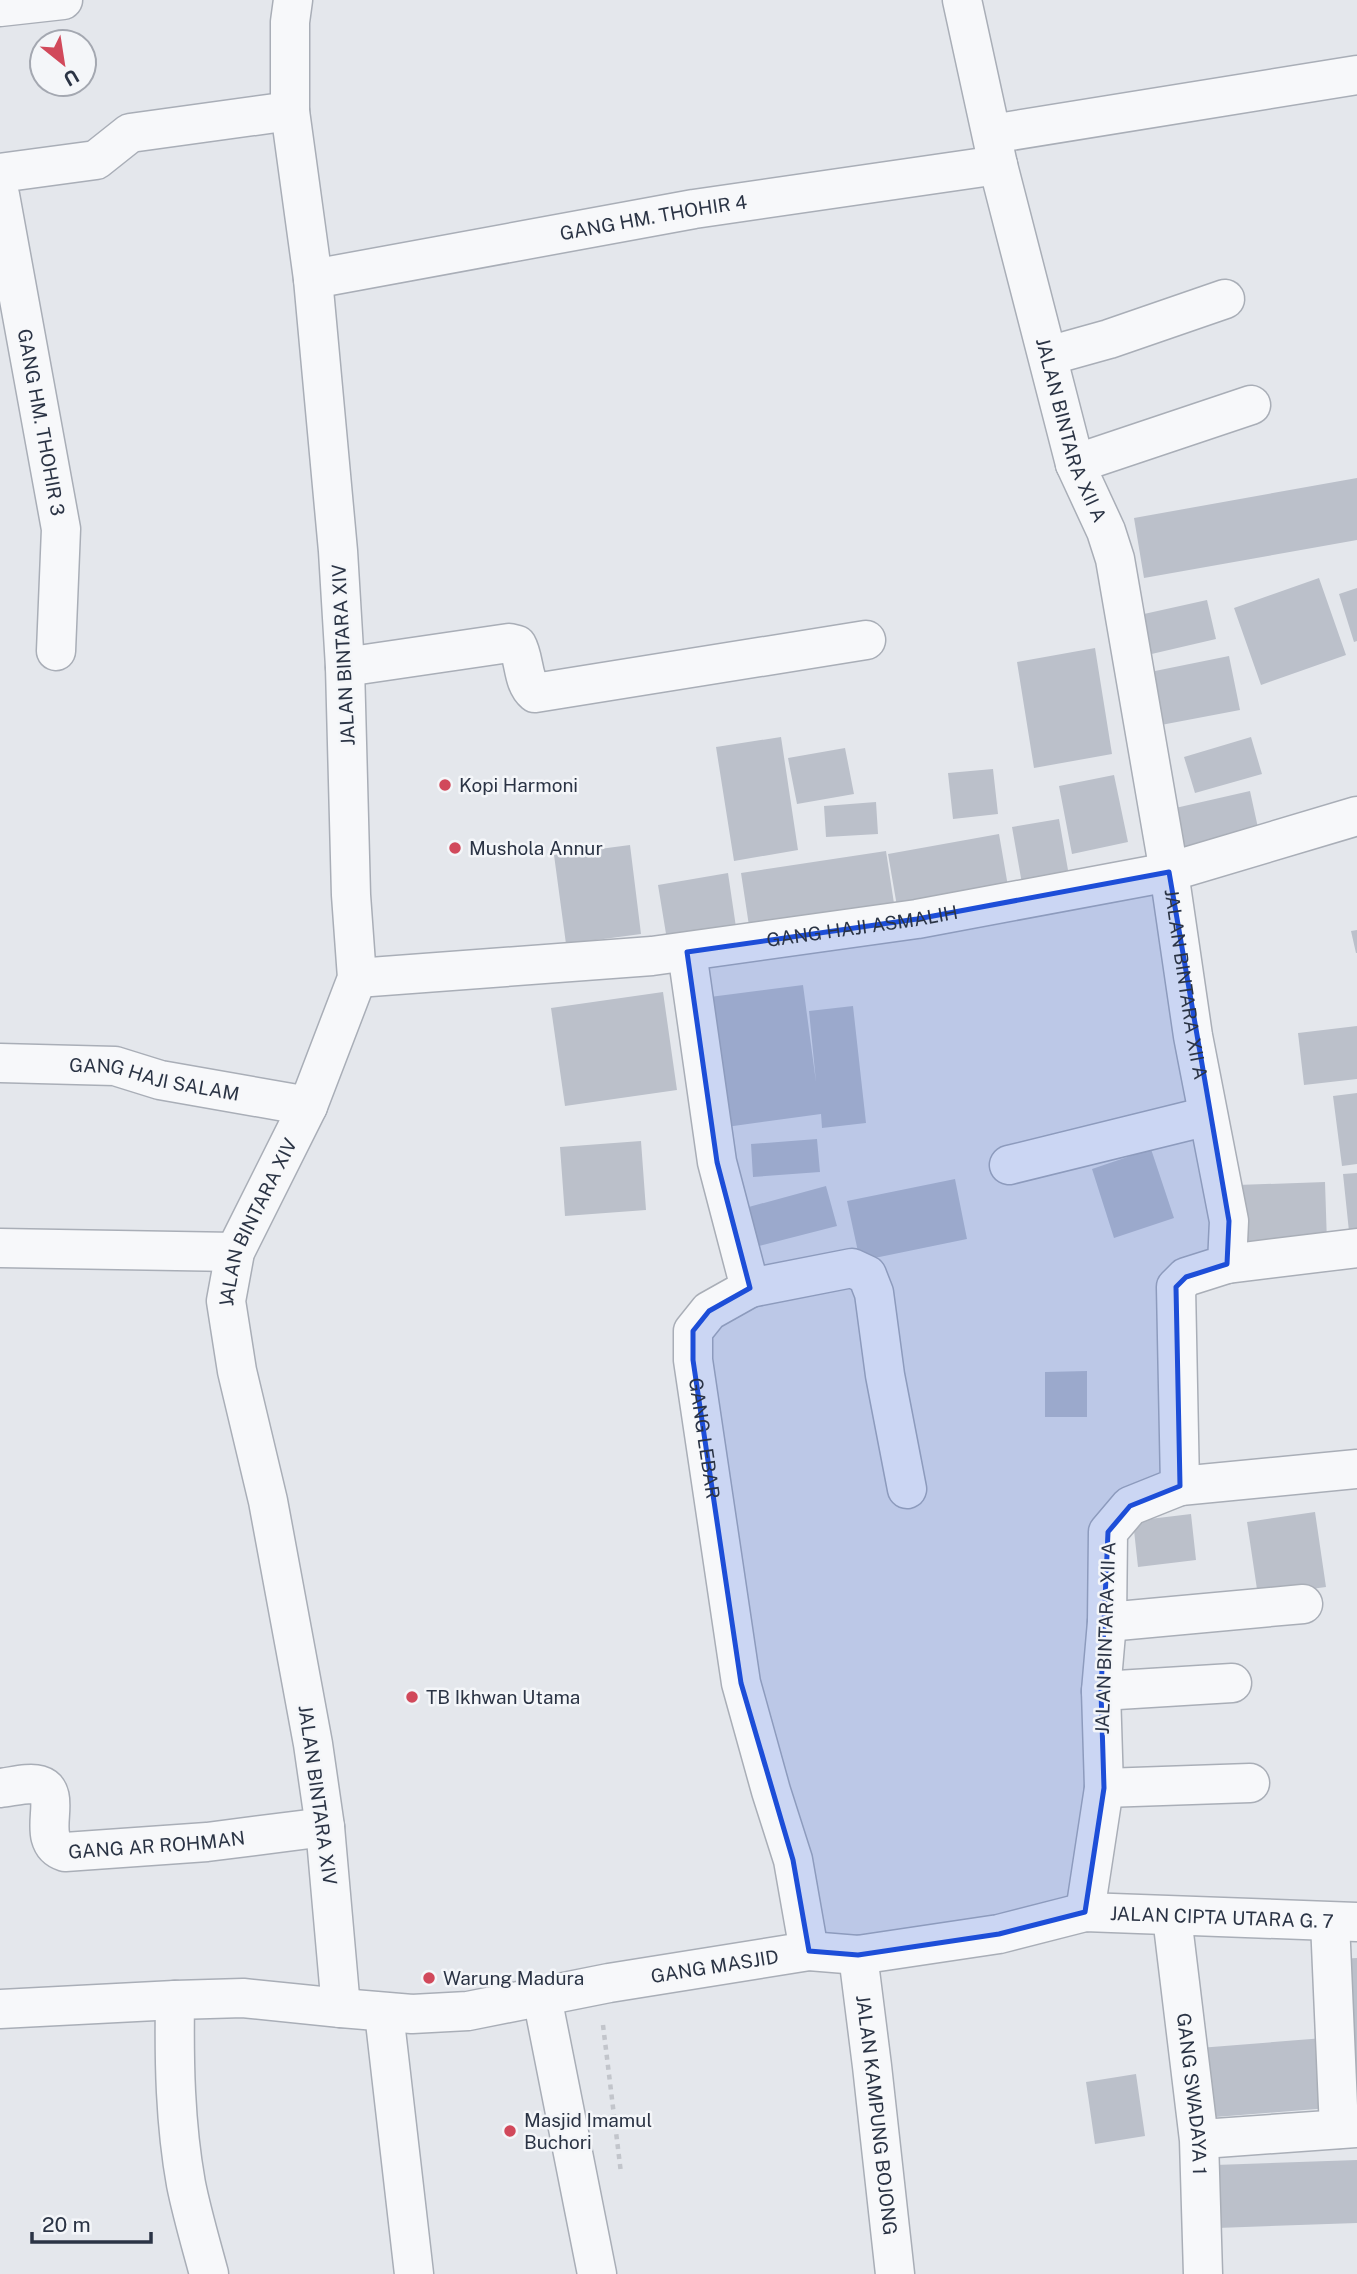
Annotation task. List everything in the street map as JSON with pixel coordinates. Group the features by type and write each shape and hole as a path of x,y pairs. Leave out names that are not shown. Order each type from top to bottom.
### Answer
{"street":[{"path":"0,7 63,0"},
{"name":"JALAN BINTARA XIV","path":"293,0 290,22 290,111 313,279 329,441 345,667 351,895 357,978 307,1106 235,1252 226,1301 237,1371 268,1501 296,1646 325,1827 341,2008"},
{"name":"JALAN BINTARA XII A","path":"962,0 995,150 1075,464 1106,531 1115,559 1170,872 1193,1036 1229,1221 1227,1264"},
{"name":"GANG HM. THOHIR 4","path":"313,279 694,209 1357,75"},
{"path":"0,173 96,160 130,133 290,111"},
{"name":"GANG HM. THOHIR 3","path":"0,195 61,530 55,651"},
{"path":"1048,356 1109,339 1225,299"},
{"path":"1075,464 1251,405"},
{"path":"345,667 509,643 517,645 521,651 529,688 535,693 866,640"},
{"name":"GANG HAJI ASMALIH","path":"357,978 652,956 916,919 1170,872 1357,816"},
{"path":"687,952 717,1162 750,1288"},
{"name":"GANG HAJI SALAM","path":"0,1063 115,1066 160,1080 307,1106"},
{"path":"1009,1165 1208,1116"},
{"path":"0,1248 235,1252"},
{"path":"1180,1486 1175,1287 1186,1277 1227,1264 1357,1248"},
{"name":"GANG LEBAR","path":"809,1951 793,1860 741,1683 692,1360 692,1331 709,1311 750,1288 852,1268 867,1275 874,1293 885,1375 907,1489"},
{"name":"JALAN BINTARA XII A","path":"1086,1912 1104,1788 1101,1691 1107,1622 1108,1532 1130,1506 1180,1486 1357,1469"},
{"path":"1107,1622 1303,1604"},
{"path":"1101,1691 1232,1683"},
{"path":"1104,1788 1250,1783"},
{"name":"GANG AR ROHMAN","path":"0,1788 38,1785 45,1788 50,1801 50,1840 54,1847 65,1853 206,1842 325,1827"},
{"name":"GANG MASJID","path":"341,2008 384,2013 468,2011 609,1983 809,1951 858,1955 999,1934 1086,1912"},
{"name":"JALAN CIPTA UTARA G. 7","path":"1086,1912 1344,1922"},
{"name":"GANG SWADAYA 1","path":"1172,1917 1199,2140 1203,2274"},
{"path":"1216,2138 1348,2128 1344,1922"},
{"name":"JALAN KAMPUNG BOJONG","path":"858,1955 895,2274"},
{"path":"542,1997 597,2274"},
{"path":"0,2009 243,1998 341,2008"},
{"path":"175,2000 177,2107 186,2185 209,2274"},
{"path":"384,2013 414,2274"}],"path":[{"path":"601,2014 621,2178"}],"highlighted area":[{"path":"1169,872 1229,1221 1227,1264 1186,1277 1176,1287 1180,1486 1130,1506 1108,1532 1101,1691 1104,1788 1085,1912 999,1934 858,1955 809,1951 793,1860 741,1683 693,1360 693,1331 709,1311 750,1288 717,1162 687,952 917,919"}],"building":[{"path":"1357,478 1357,540 1144,578 1134,518"},
{"path":"1319,578 1346,655 1261,685 1234,608"},
{"path":"1357,588 1357,641 1354,642 1339,594"},
{"path":"1207,600 1216,639 1143,656 1135,616"},
{"path":"1095,648 1112,754 1034,768 1017,662"},
{"path":"1229,656 1240,710 1161,725 1150,672"},
{"path":"781,737 798,850 734,861 716,747"},
{"path":"1251,737 1262,774 1195,793 1184,757"},
{"path":"845,748 854,794 797,804 788,758"},
{"path":"993,769 998,814 953,819 948,773"},
{"path":"1114,775 1128,842 1072,854 1059,786"},
{"path":"1250,791 1260,837 1182,856 1171,809"},
{"path":"876,802 878,834 826,837 824,806"},
{"path":"1059,819 1071,887 1024,895 1012,827"},
{"path":"999,834 1010,898 899,918 888,854"},
{"path":"630,845 641,934 566,944 554,855"},
{"path":"886,851 895,910 751,939 741,873"},
{"path":"728,873 737,934 668,946 658,885"},
{"path":"1357,930 1357,953 1356,953 1351,931"},
{"path":"803,985 816,1082 809,1011 853,1006 866,1123 822,1128 821,1114 719,1128 702,998"},
{"path":"663,992 677,1090 565,1106 551,1008"},
{"path":"1357,1026 1357,1079 1304,1085 1298,1033"},
{"path":"1357,1093 1357,1164 1342,1166 1333,1096"},
{"path":"817,1139 820,1172 753,1177 751,1144"},
{"path":"641,1141 646,1210 565,1216 560,1147"},
{"path":"1151,1149 1174,1218 1114,1238 1092,1169"},
{"path":"1357,1173 1357,1241 1350,1241 1343,1174"},
{"path":"955,1179 967,1239 860,1261 847,1201"},
{"path":"1325,1182 1327,1243 1239,1245 1237,1185"},
{"path":"826,1186 837,1226 755,1247 745,1208"},
{"path":"1087,1371 1087,1417 1045,1417 1045,1372"},
{"path":"1315,1512 1326,1587 1258,1596 1247,1522"},
{"path":"1191,1514 1196,1560 1138,1567 1133,1521"},
{"path":"1357,1958 1357,2112 1338,1959"},
{"path":"1324,2038 1329,2108 1203,2118 1199,2048"},
{"path":"1136,2074 1145,2136 1095,2144 1086,2082"},
{"path":"1357,2160 1357,2223 1217,2228 1215,2165"}],"place":[{"name":"Kopi Harmoni","path":"445,785"},
{"name":"Mushola Annur","path":"455,848"},
{"name":"TB Ikhwan Utama","path":"412,1697"},
{"name":"Warung Madura","path":"429,1978"},
{"name":"Masjid Imamul Buchori","path":"510,2131"}]}
